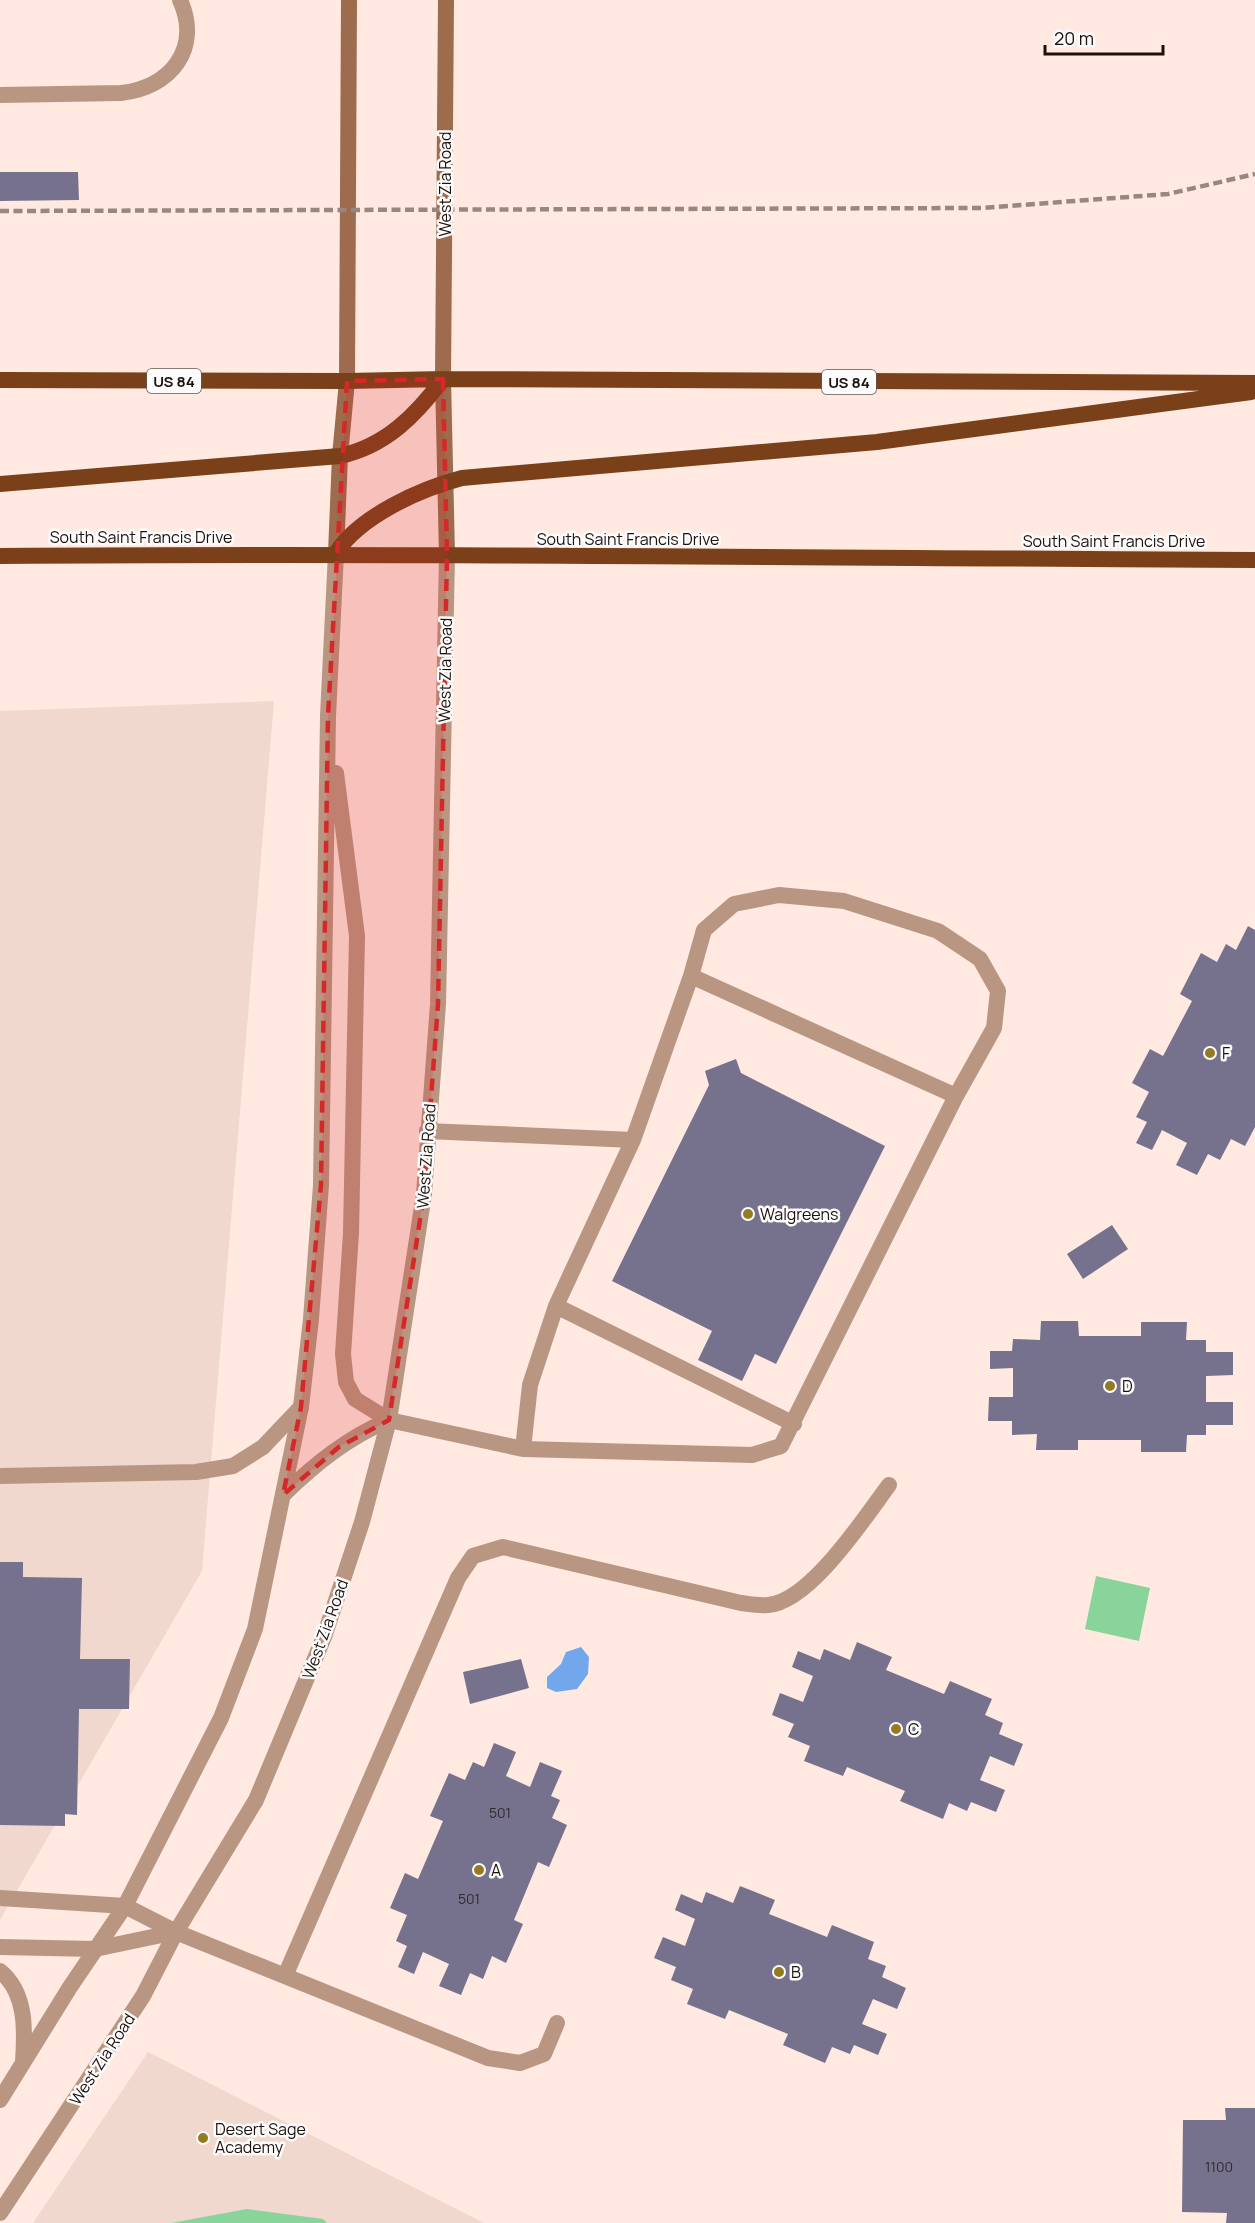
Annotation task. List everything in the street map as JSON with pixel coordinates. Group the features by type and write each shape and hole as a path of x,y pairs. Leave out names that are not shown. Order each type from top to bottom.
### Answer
{"highway":[{"name":"US 84","path":"0,380 443,379 1255,383"},
{"path":"0,484 340,456 363,451 379,443 426,402 443,379"},
{"path":"336,553 364,522 445,483 484,475 877,442 1255,391"},
{"name":"South Saint Francis Drive","path":"0,556 336,553 1255,560"}],"main road":[{"path":"336,553 340,456 348,381 349,0"},
{"name":"West Zia Road","path":"446,0 443,379 447,555"}],"street":[{"path":"0,95 121,93 139,91 156,84 178,62 185,46 188,27 180,0"},
{"path":"0,2100 125,1906 221,1718 255,1629 301,1407 311,1318 321,1185 328,716 336,553"},
{"name":"West Zia Road","path":"0,2213 143,1996 176,1932 256,1800 324,1637 363,1522 389,1420 424,1194 438,1004 447,555"},
{"path":"328,716 357,936 351,1233 343,1354 346,1382 355,1399 389,1420 523,1449 752,1455 782,1446 956,1096 994,1028 998,991 980,959 938,931 844,901 779,895 734,904 704,930 691,976 633,1140 556,1306 530,1385 523,1449"},
{"path":"691,976 956,1096"},
{"path":"427,1131 633,1140"},
{"path":"556,1306 794,1424"},
{"path":"0,1476 196,1472 233,1466 263,1447 301,1407"},
{"path":"283,1495 318,1462 339,1447 362,1432 389,1420"},
{"path":"285,1976 458,1578 473,1556 503,1547 741,1604 770,1606 800,1593 843,1546 890,1485"},
{"path":"0,1898 125,1906 176,1932 488,2058 520,2063 544,2054 557,2023"},
{"path":"0,1947 96,1949 176,1932"},
{"path":"0,1971 13,1988 26,2027 22,2067"}],"highlighted area":[{"path":"443,379 447,555 438,1004 424,1194 389,1420 339,1447 283,1495 301,1407 321,1185 328,716 347,381"}],"shaded area":[{"path":"274,701 202,1571 0,1920 0,711"},
{"name":"Desert Sage Academy","path":"148,2052 484,2223 33,2223"}],"green space":[{"path":"1096,1576 1150,1588 1139,1641 1085,1629"},
{"path":"247,2209 323,2219 327,2223 171,2223"}],"water":[{"path":"581,1647 589,1657 588,1674 577,1689 556,1692 547,1688 547,1677 561,1664 566,1652"}],"building":[{"path":"0,172 78,172 79,200 0,201"},
{"name":"F","path":"1248,926 1255,930 1255,1127 1245,1146 1231,1139 1220,1160 1208,1154 1197,1175 1176,1165 1187,1143 1162,1130 1152,1150 1136,1143 1147,1122 1136,1117 1149,1092 1132,1083 1150,1049 1163,1056 1192,1001 1180,994 1201,953 1217,962 1226,944 1236,950"},
{"name":"Walgreens","path":"736,1059 741,1073 885,1146 776,1364 755,1354 742,1381 698,1360 712,1331 612,1281 709,1085 705,1071"},
{"path":"1112,1225 1128,1249 1083,1279 1067,1254"},
{"name":"D","path":"1041,1321 1078,1321 1079,1336 1141,1336 1141,1322 1187,1322 1186,1340 1206,1340 1206,1352 1233,1352 1233,1375 1206,1376 1206,1402 1233,1402 1233,1425 1206,1425 1206,1435 1187,1435 1186,1452 1141,1452 1141,1440 1078,1440 1078,1450 1036,1450 1037,1434 1012,1435 1012,1421 988,1421 989,1397 1013,1397 1013,1368 990,1369 990,1351 1012,1351 1013,1339 1040,1340"},
{"path":"0,1562 23,1562 23,1577 82,1578 80,1659 130,1659 129,1709 79,1709 77,1815 65,1814 65,1826 0,1825"},
{"name":"C","path":"857,1642 892,1657 886,1670 944,1694 950,1681 992,1699 985,1715 1003,1723 999,1734 1023,1744 1014,1766 990,1756 980,1780 1005,1790 996,1812 971,1802 967,1811 949,1803 943,1819 900,1801 905,1791 847,1767 843,1776 804,1761 810,1746 788,1737 794,1724 772,1715 780,1693 803,1702 813,1676 792,1667 798,1651 820,1660 824,1649 850,1660"},
{"path":"521,1659 529,1688 470,1704 463,1672"},
{"name":"A","path":"494,1743 516,1752 506,1776 530,1787 540,1762 562,1771 551,1796 560,1800 552,1818 567,1825 549,1867 538,1862 514,1920 523,1924 506,1963 492,1956 483,1979 470,1973 461,1995 439,1986 449,1964 423,1952 414,1974 398,1967 407,1946 396,1941 407,1915 390,1908 405,1873 418,1879 443,1821 430,1816 449,1773 465,1780 473,1762 484,1767"},
{"name":"B","path":"740,1886 775,1900 769,1914 827,1937 832,1925 874,1942 868,1959 886,1966 882,1977 906,1988 897,2009 873,1999 862,2024 887,2034 878,2055 854,2045 850,2054 832,2047 825,2063 783,2045 788,2034 729,2010 725,2019 687,2004 693,1989 671,1980 676,1967 654,1958 663,1937 685,1946 695,1919 675,1910 681,1894 702,1903 706,1892 733,1903"},
{"path":"1225,2108 1255,2108 1255,2223 1226,2223 1227,2213 1182,2212 1183,2120 1226,2120"}],"railway":[{"path":"0,211 981,208 1168,194 1255,174"}],"place":[{"name":"F","path":"1210,1053"},
{"name":"Walgreens","path":"748,1214"},
{"name":"D","path":"1110,1386"},
{"name":"C","path":"896,1729"},
{"name":"A","path":"479,1870"},
{"name":"B","path":"779,1972"},
{"name":"Desert Sage Academy","path":"203,2138"}]}
